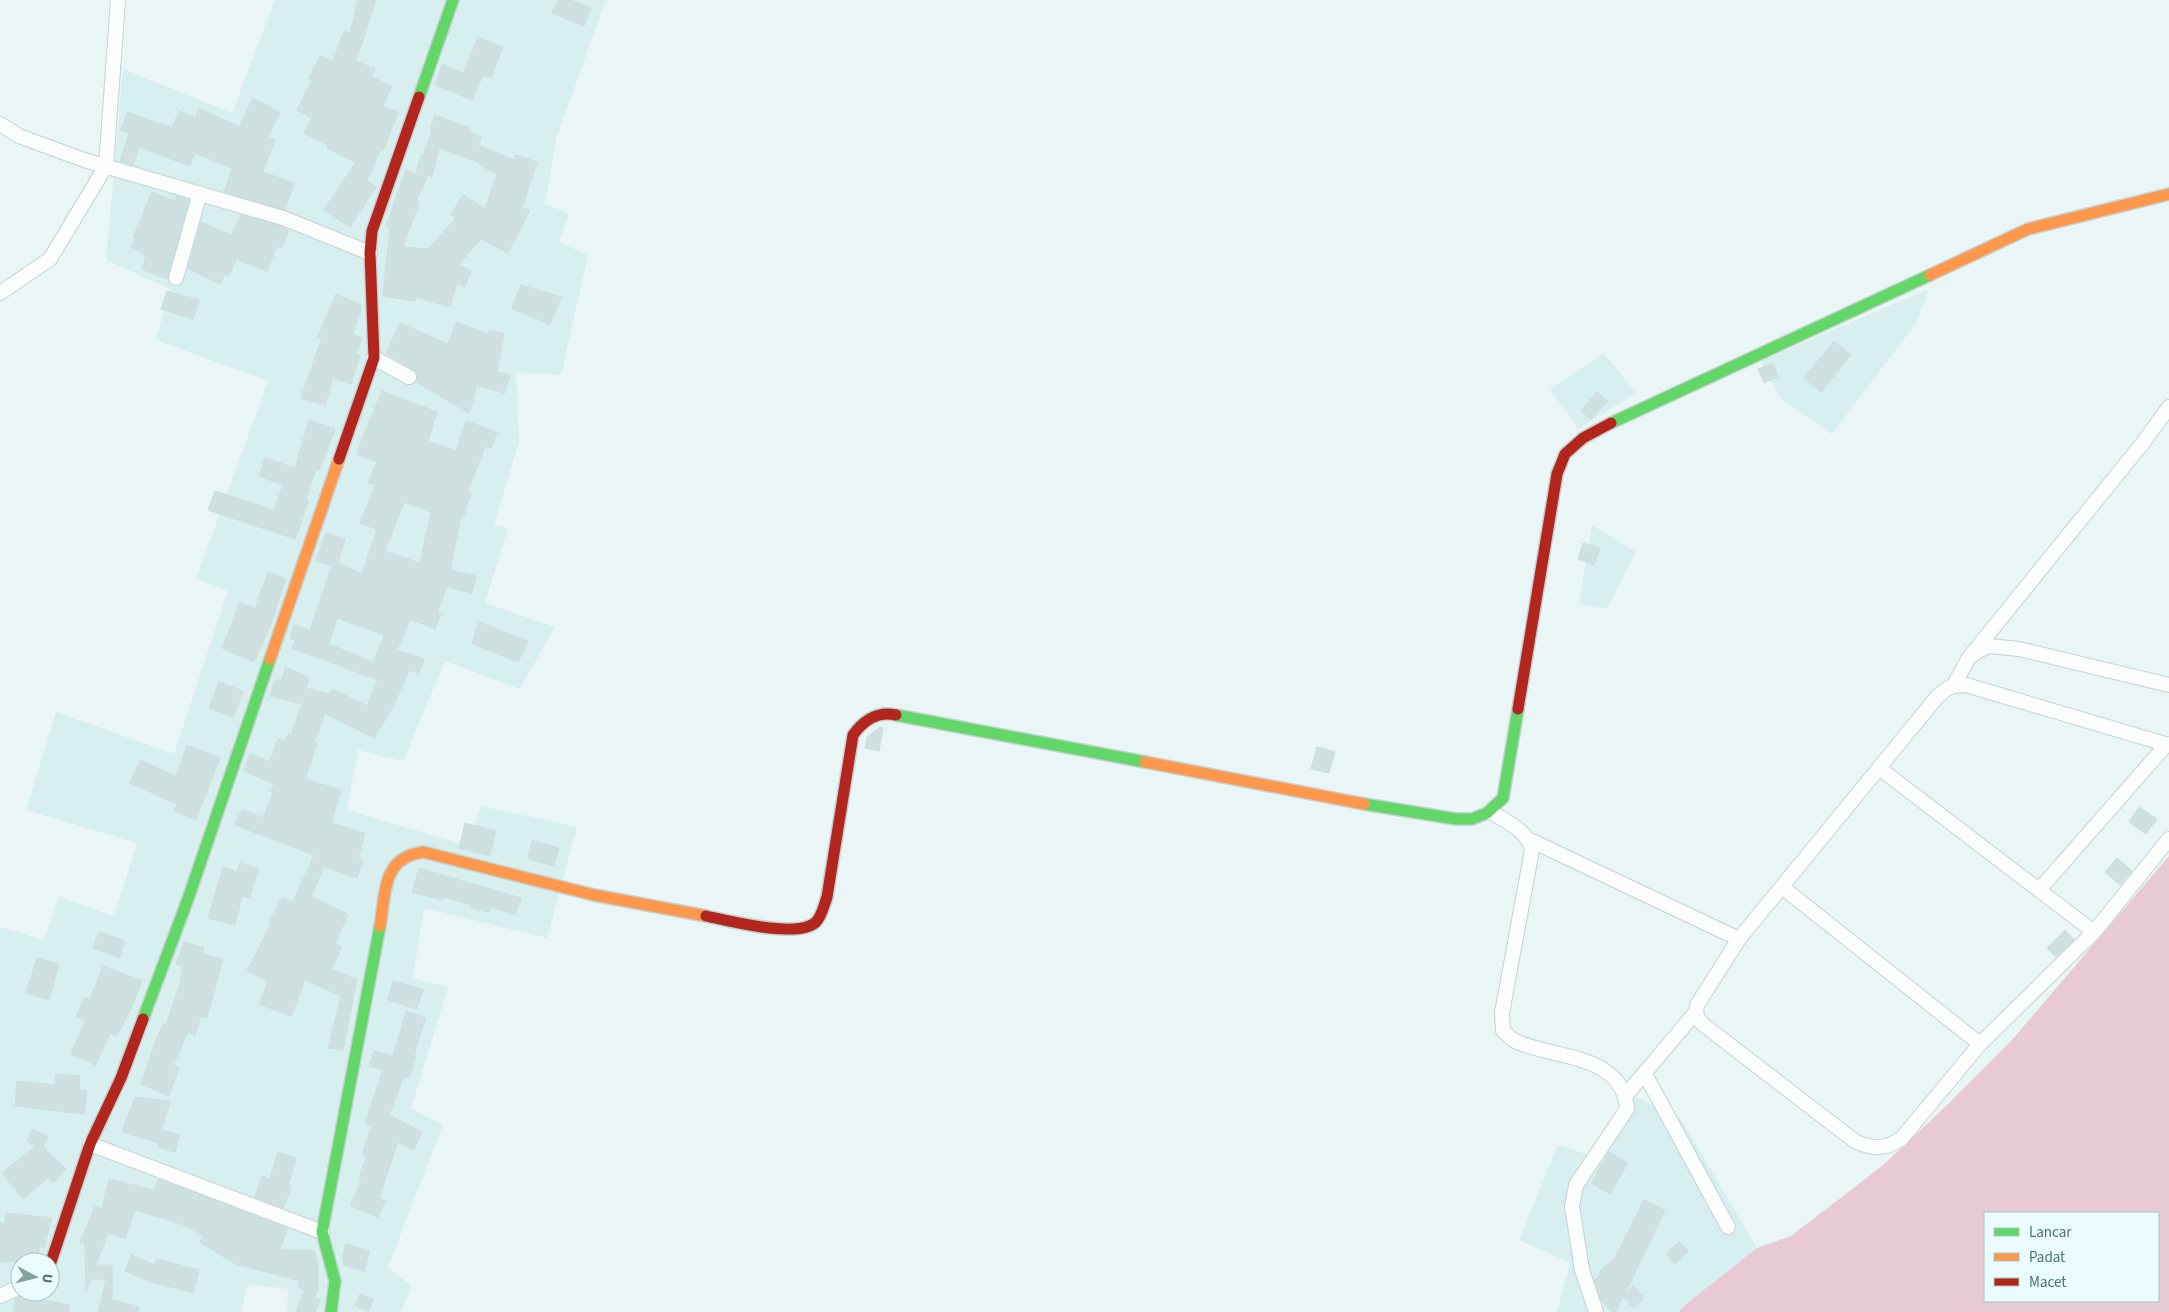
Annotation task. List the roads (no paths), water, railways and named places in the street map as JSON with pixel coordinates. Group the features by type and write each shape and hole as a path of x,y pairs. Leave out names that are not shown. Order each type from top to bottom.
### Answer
{"main road":[{"path":"54,1252 90,1144 121,1078 188,899 374,358 370,254 372,231 453,0"},
{"path":"331,1312 335,1282 322,1232 390,871 398,861 408,854 423,852 594,895 768,928 803,929 816,922 827,897 853,735 862,722 872,716 886,713 1434,817 1473,821 1491,812 1503,798 1557,474 1565,454 1583,438 1616,420 2028,229 2169,194"}],"street":[{"path":"0,293 50,259 106,166 118,0"},
{"path":"0,124 19,136 106,166 283,218 370,254"},
{"path":"176,278 200,193"},
{"path":"374,358 409,377"},
{"path":"1626,1095 1695,1013 1697,1005 1739,939 1937,697 1954,685 1968,660 2142,444 2169,407"},
{"path":"1968,660 1976,652 1989,646 2019,649 2169,684"},
{"path":"1954,685 1966,685 2168,744 2039,890"},
{"path":"1879,768 2094,932"},
{"path":"1491,812 1519,830 1530,840 1739,939"},
{"path":"1695,1013 1698,1020 1720,1038 1856,1142 1869,1147 1888,1147 1901,1139 1980,1044 2094,932 2169,838"},
{"path":"1530,840 1532,850 1502,1013 1503,1031 1514,1041 1590,1063 1609,1072 1626,1095 1627,1109 1576,1185 1572,1196 1582,1270 1596,1312"},
{"path":"1782,887 1980,1044"},
{"path":"1645,1074 1728,1227"},
{"path":"90,1144 322,1232"}]}
